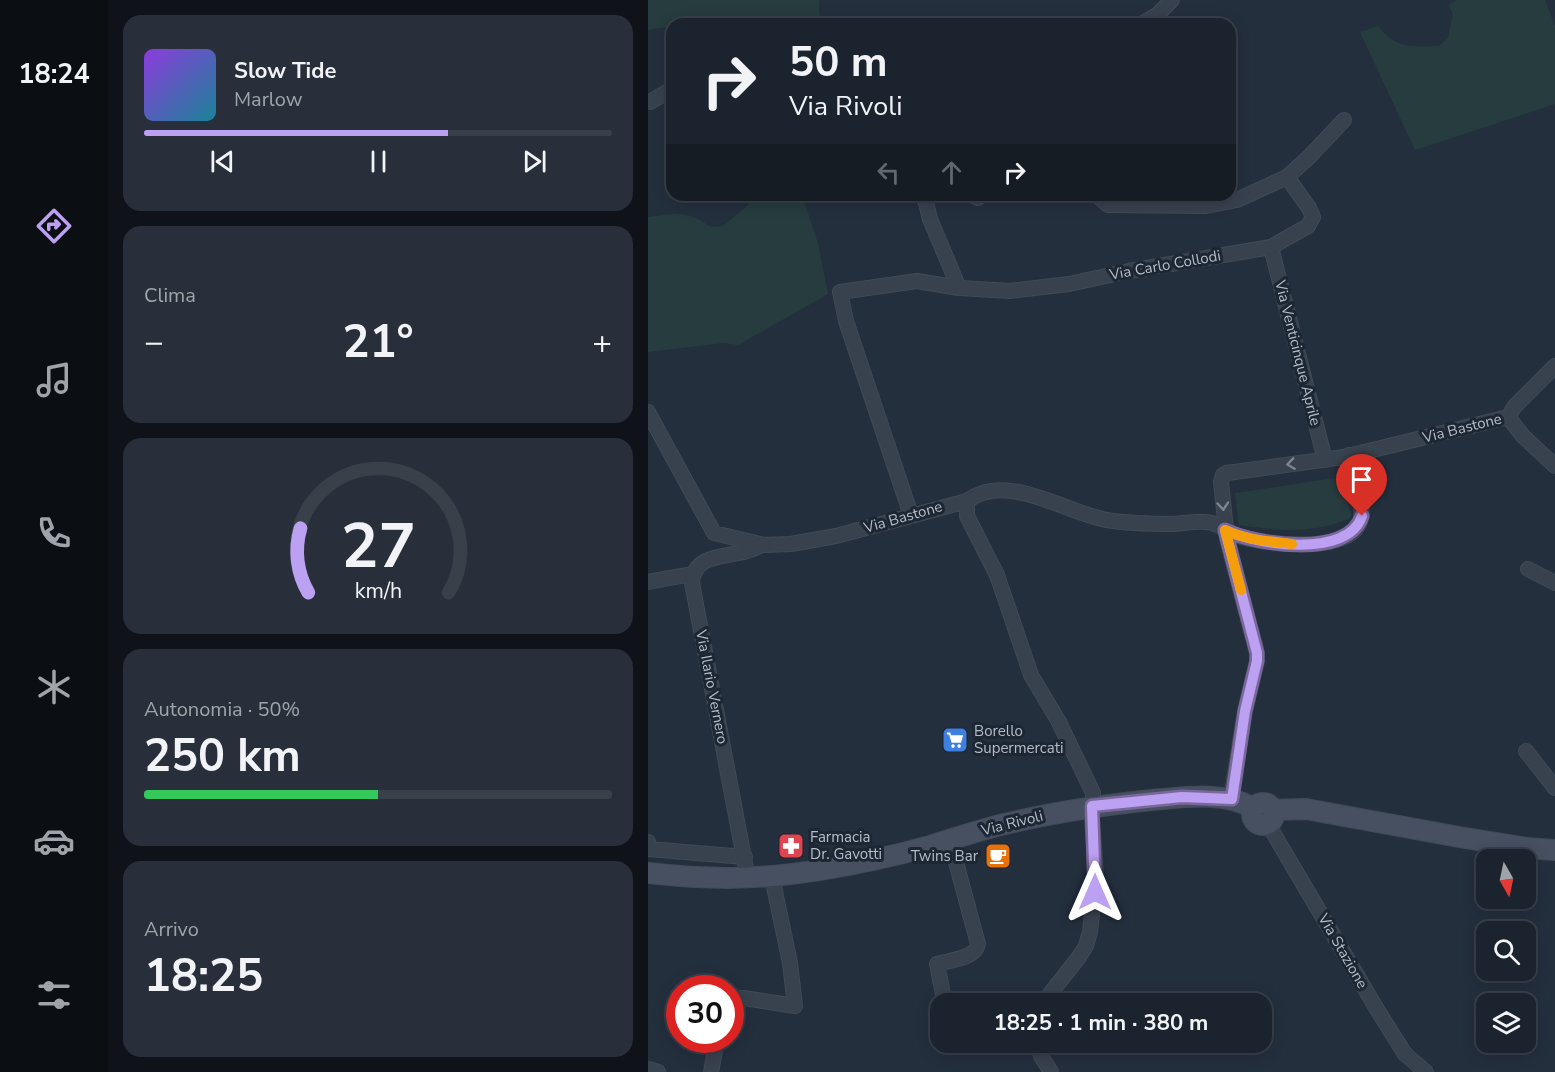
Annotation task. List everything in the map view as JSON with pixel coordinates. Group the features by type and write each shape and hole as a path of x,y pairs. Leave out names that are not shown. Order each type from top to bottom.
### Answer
{"street":[{"path":"1151,18 1172,0"},
{"path":"650,102 666,93"},
{"path":"1236,200 1287,177 1344,120"},
{"name":"Via Carlo Collodi","path":"910,515 846,321 840,292 917,281 959,288 1010,291 1053,287 1129,271 1271,247 1308,226 1313,217 1287,177"},
{"path":"926,201 930,219 959,288"},
{"path":"1103,201 1108,205 1206,206 1232,201"},
{"name":"Via Venticinque Aprile","path":"1271,247 1325,460"},
{"name":"Via Bastone","path":"1225,530 1221,482 1227,473 1325,460 1508,417 1515,406 1555,366"},
{"name":"Via Bastone","path":"648,412 714,534 764,545 812,541 967,501 974,495 989,492 1023,492 1105,520 1153,524 1213,523 1236,535 1254,540 1293,544 1323,543 1346,537 1354,531 1362,516 1349,455"},
{"path":"1508,417 1523,436 1555,466"},
{"path":"967,501 967,516 997,575 1031,675 1059,722 1091,788 1096,876 1090,932 1086,946 1079,957 1051,993"},
{"path":"1225,530 1257,653 1245,711 1232,799"},
{"path":"648,582 693,574 701,563 710,559 764,545"},
{"path":"1528,568 1555,583"},
{"name":"Via Ilario Vernero","path":"693,574 692,583 748,879"},
{"path":"1526,751 1555,789"},
{"name":"Via Rivoli","path":"648,873 694,878 772,877 885,858 1006,824 1092,806 1182,797 1232,799 1265,814 1306,809 1459,837 1526,848 1555,850"},
{"name":"Via Stazione","path":"1265,814 1378,1011 1405,1054 1426,1072"},
{"path":"943,993 937,964 973,954 978,944 950,840"},
{"path":"648,842 649,849 745,857"},
{"path":"744,998 795,1006 790,963 772,877"},
{"path":"711,1072 715,1053"},
{"path":"1040,1053 1051,1072"},
{"path":"648,1069 658,1072"}],"green space":[{"path":"648,0 819,0 821,18 666,18 666,27 648,30"},
{"path":"1457,0 1545,0 1555,26 1555,104 1415,150 1360,32 1378,26 1398,43 1412,46 1439,46 1448,38 1453,14 1448,5"},
{"path":"748,201 804,201 818,243 828,294 738,345 724,343 648,352 648,217 681,214 695,218 711,227 723,226 748,205"},
{"path":"1341,477 1351,515 1349,519 1321,527 1295,530 1239,525 1235,493"}],"slow traffic":[{"path":"1241,590 1225,530 1254,540 1292,544"}],"place":[{"name":"Borello Supermercati","path":"955,740"},
{"name":"Farmacia Dr. Gavotti","path":"791,846"},
{"name":"Twins Bar","path":"998,856"}],"route":[{"path":"1095,892 1092,806 1182,797 1232,799 1245,711 1257,653 1225,530 1254,540 1310,545 1346,537 1354,531 1362,516"}]}
